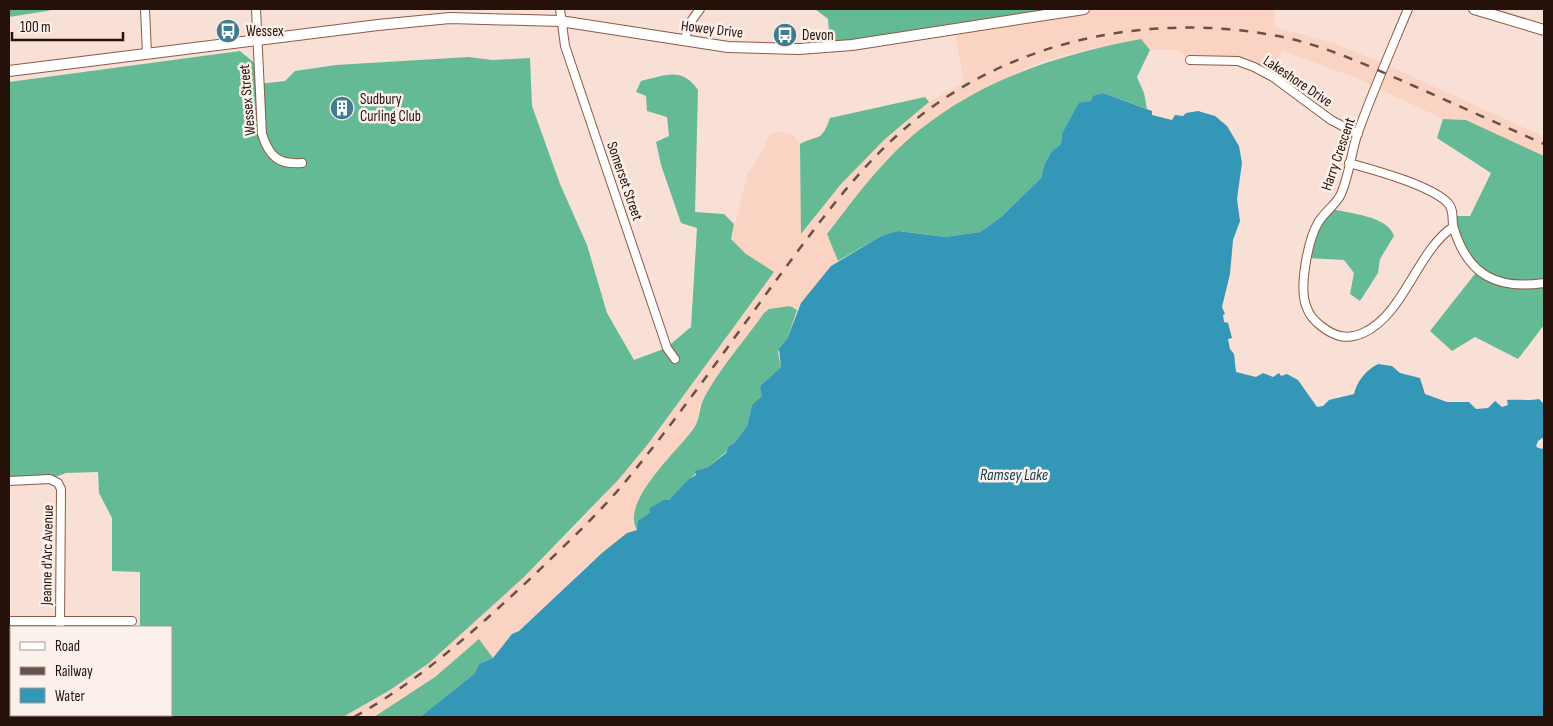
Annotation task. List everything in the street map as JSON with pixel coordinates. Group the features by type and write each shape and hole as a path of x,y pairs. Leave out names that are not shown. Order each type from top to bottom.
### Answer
{"main road":[{"name":"Howey Drive","path":"9,71 441,18 509,18 560,22 746,48 822,48 1084,9"},
{"path":"1474,9 1544,30"}],"street":[{"path":"144,9 147,54"},
{"name":"Wessex Street","path":"256,9 262,134 266,146 279,161 288,164 302,163"},
{"name":"Somerset Street","path":"560,9 560,22 565,46 656,318 667,348 675,359"},
{"path":"684,40 692,20 700,9"},
{"name":"Harry Crescent","path":"1408,9 1358,134 1341,194 1315,228 1307,258 1304,297 1306,308 1319,324 1328,331 1346,337 1365,332 1388,312 1445,232 1453,227"},
{"name":"Lakeshore Drive","path":"1190,60 1238,62 1254,67 1273,77 1331,120 1358,134"},
{"path":"1349,164 1421,187 1446,202 1452,210 1453,227 1469,263 1480,273 1506,283 1544,283"},
{"name":"Jeanne d'Arc Avenue","path":"9,480 50,480 58,483 61,489 60,624"},
{"path":"9,621 60,624 109,624 132,621"}],"shaded area":[{"path":"1077,9 1274,9 1275,27 1336,44 1385,64 1544,137 1544,156 1466,120 1443,119 1356,78 1283,51 1267,74 1255,66 1189,60 1177,50 1150,50 1140,39 1072,53 1036,64 945,112 907,141 890,157 854,199 827,234 838,261 831,266 797,310 785,307 769,309 764,313 704,397 699,409 696,426 653,477 635,527 637,530 627,534 581,571 557,597 519,631 512,634 493,658 479,639 435,677 387,710 374,717 343,717 390,690 429,663 524,577 583,519 648,444 774,273 746,254 731,239 747,175 762,152 768,136 777,131 792,134 800,144 802,234 841,184 885,139 929,102 964,82 954,28"}],"green space":[{"path":"9,9 59,9 9,17"},
{"path":"815,9 1058,9 830,47 828,19"},
{"path":"1141,39 1150,50 1137,77 1144,93 1147,109 1103,93 1097,95 1091,101 1079,104 1062,133 1061,144 1052,151 1044,165 1041,178 1001,217 980,232 945,237 900,231 881,236 838,261 827,234 865,185 890,157 916,133 944,112 1006,78 1038,66 1106,46"},
{"path":"240,51 258,66 259,84 285,81 295,71 336,65 468,57 493,60 530,58 532,106 560,184 587,245 607,313 634,360 666,348 691,327 697,228 681,223 661,165 656,142 669,136 667,117 647,111 646,96 636,92 641,81 665,75 679,75 692,83 698,90 695,212 724,214 734,224 731,239 746,254 774,272 648,444 619,479 524,577 429,663 390,690 343,717 141,717 172,716 172,626 140,626 140,572 112,571 112,518 99,493 98,472 66,473 50,479 9,480 9,82"},
{"path":"925,97 929,102 885,139 841,184 801,234 800,144 822,135 830,118"},
{"path":"1443,119 1466,120 1544,156 1544,325 1518,359 1475,337 1452,351 1430,331 1478,270 1470,263 1453,216 1470,216 1491,173 1437,138"},
{"path":"1333,209 1377,220 1390,229 1394,236 1380,259 1378,273 1360,301 1350,294 1354,273 1344,260 1308,258 1316,229"},
{"path":"790,306 797,310 787,339 778,352 781,367 760,386 763,396 752,405 747,426 734,443 728,447 726,452 708,467 699,470 669,500 661,502 637,530 634,518 637,505 644,491 665,462 694,428 703,400 711,385 764,313 769,309"},
{"path":"479,639 493,658 479,664 474,674 420,717 374,717 435,677"}],"water":[{"name":"Ramsey Lake","path":"1103,93 1152,111 1152,115 1172,120 1175,115 1183,116 1186,113 1198,111 1215,116 1227,126 1239,146 1242,163 1237,199 1240,221 1233,240 1230,274 1222,307 1225,314 1223,315 1224,322 1228,323 1232,338 1228,339 1230,349 1234,354 1236,372 1256,377 1263,373 1273,377 1279,373 1281,376 1287,374 1298,380 1317,407 1323,406 1329,400 1354,394 1363,376 1378,364 1392,366 1400,373 1420,378 1425,394 1447,402 1469,402 1476,409 1488,408 1495,401 1502,407 1508,405 1507,400 1539,399 1544,404 1544,437 1538,441 1536,446 1544,449 1544,717 420,717 474,674 479,664 493,658 512,634 519,631 602,553 627,533 637,530 638,521 650,513 650,508 664,500 669,500 689,479 696,475 695,471 708,467 726,453 728,447 734,443 747,426 752,405 762,396 760,386 781,367 779,349 787,339 801,303 831,266 881,236 899,231 945,237 980,232 1001,217 1041,178 1044,165 1052,151 1061,144 1062,133 1079,103 1091,101 1093,96"}],"railway":[{"path":"354,717 379,703 447,653 531,578 594,516 619,490 650,451 783,271 860,173 889,143 930,108 976,80 1024,57 1075,41 1127,31 1181,28 1234,30 1287,38 1336,53 1544,144"}],"place":[{"name":"Wessex","path":"228,31"},
{"name":"Devon","path":"785,35"},
{"name":"Sudbury Curling Club","path":"342,108"}]}
